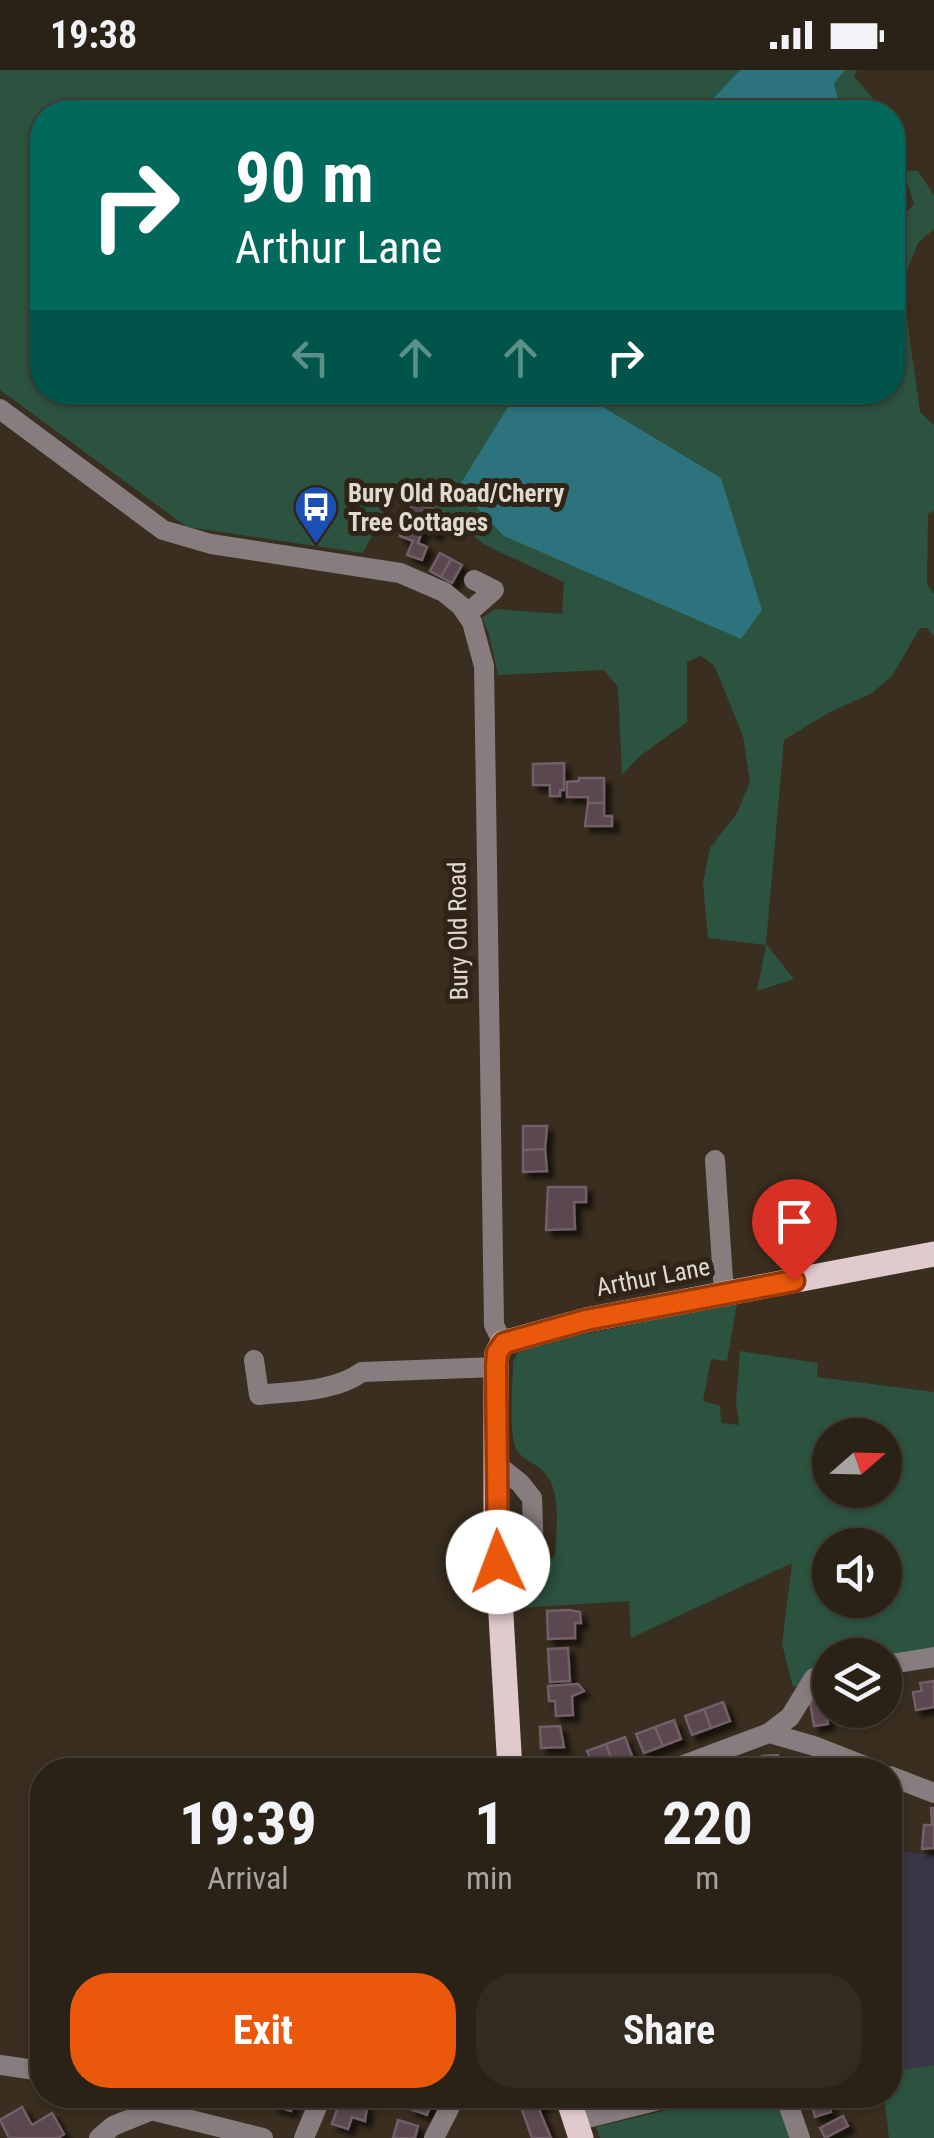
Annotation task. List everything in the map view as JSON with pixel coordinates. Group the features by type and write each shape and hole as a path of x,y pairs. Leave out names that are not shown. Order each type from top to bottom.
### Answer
{"main road":[{"name":"Arthur Lane","path":"500,1355 586,1320 934,1254"},
{"name":"Bury Old Road","path":"500,1355 496,1464 509,1758"}],"street":[{"path":"0,409 163,530 211,544 400,573 444,592 467,614 494,590 474,580"},
{"name":"Bury Old Road","path":"467,614 484,666 494,1325 500,1355"},
{"path":"716,1160 724,1294"},
{"path":"254,1360 260,1395 332,1386 362,1372 500,1355"},
{"path":"496,1464 520,1482 532,1498 534,1554 500,1594"},
{"path":"902,1662 934,1656"},
{"path":"702,1758 769,1733 790,1718 812,1681"},
{"path":"769,1733 844,1758"},
{"path":"902,1781 934,1793"},
{"path":"0,2064 30,2069"},
{"path":"99,2138 113,2126 151,2108"},
{"path":"167,2108 263,2138"},
{"path":"304,2138 317,2108"},
{"path":"434,2138 449,2108"},
{"path":"578,2130 621,2108"},
{"path":"790,2108 800,2138"}],"shaded area":[{"path":"902,1851 934,1855 934,2065 902,2069"}],"green space":[{"path":"0,70 740,70 711,100 30,100 30,405 510,405 458,489 721,478 600,405 905,405 905,304 920,412 934,425 934,511 928,514 927,584 934,594 934,637 927,628 920,628 892,676 872,693 828,713 784,740 766,944 794,979 757,991 766,945 708,938 703,884 710,848 737,813 750,782 743,736 714,665 701,656 687,662 687,722 640,756 622,775 618,687 604,670 498,675 482,618 495,609 562,614 564,582 485,545 443,512 395,492 363,553 187,527 0,390"},
{"path":"845,70 857,70 854,76 874,100 839,100 834,84"},
{"path":"905,170 918,171 934,195 934,229 918,243 905,276 905,214 914,204"},
{"path":"737,1303 727,1361 711,1359 703,1401 720,1406 721,1423 739,1425 736,1402 740,1351 818,1363 817,1377 934,1392 934,1650 902,1653 902,1638 812,1638 812,1680 793,1687 782,1644 792,1563 631,1638 629,1601 518,1608 527,1585 555,1555 557,1510 549,1478 522,1456 514,1443 513,1362 518,1352"},
{"path":"934,2065 934,2138 889,2138 886,2108 902,2108 902,2069"},
{"path":"676,2108 783,2108 793,2138 600,2138 596,2127"}],"water":[{"path":"740,70 845,70 834,84 839,100 711,100"},
{"path":"509,405 600,405 721,478 762,610 741,639 504,536 458,488"}],"building":[{"path":"413,501 430,508 422,531 413,528 415,520 407,517"},
{"path":"430,508 444,513 436,534 423,527"},
{"path":"407,517 415,520 413,528 422,531 418,543 427,547 422,560 407,555 413,541 400,536"},
{"path":"440,553 451,559 441,577 430,571"},
{"path":"451,559 462,565 452,583 441,577"},
{"path":"564,763 564,790 560,790 560,796 550,796 550,785 533,785 533,764"},
{"path":"604,778 604,803 588,803 588,797 567,797 567,782"},
{"path":"588,803 604,803 604,816 612,816 612,826 585,826"},
{"path":"523,1126 547,1126 545,1149 523,1150"},
{"path":"545,1149 547,1171 523,1172 523,1150"},
{"path":"548,1187 586,1187 586,1202 574,1202 575,1229 546,1230"},
{"path":"547,1611 580,1612 581,1623 575,1623 575,1638 548,1639"},
{"path":"568,1648 570,1681 550,1682 548,1649"},
{"path":"934,1681 934,1707 916,1710 913,1692 922,1691 920,1683"},
{"path":"578,1684 584,1691 572,1696 573,1715 556,1716 548,1686"},
{"path":"723,1702 730,1721 711,1728 704,1709"},
{"path":"704,1709 711,1728 692,1735 685,1716"},
{"path":"674,1720 681,1739 663,1746 655,1727"},
{"path":"560,1726 564,1747 541,1748 540,1727"},
{"path":"655,1727 663,1746 644,1753 636,1734"},
{"path":"625,1737 632,1756 611,1758 606,1744"},
{"path":"606,1744 611,1758 590,1758 587,1751"},
{"path":"931,1808 934,1848 922,1849 924,1825 932,1825"},
{"path":"22,2107 32,2125 52,2113 64,2134 58,2138 9,2138 0,2120"},
{"path":"338,2108 367,2108 365,2121 352,2117 348,2129 332,2124"},
{"path":"410,2108 430,2108 427,2115"},
{"path":"521,2108 538,2108 551,2138 532,2138"},
{"path":"813,2108 830,2108 831,2112 815,2117"},
{"path":"843,2116 848,2126 825,2138 820,2128"},
{"path":"398,2120 418,2126 415,2138 393,2138"}],"place":[{"name":"Bury Old Road/Cherry Tree Cottages","path":"316,545"}],"route":[{"path":"498,1562 496,1367 497,1353 504,1343 586,1320 794,1281"}]}
